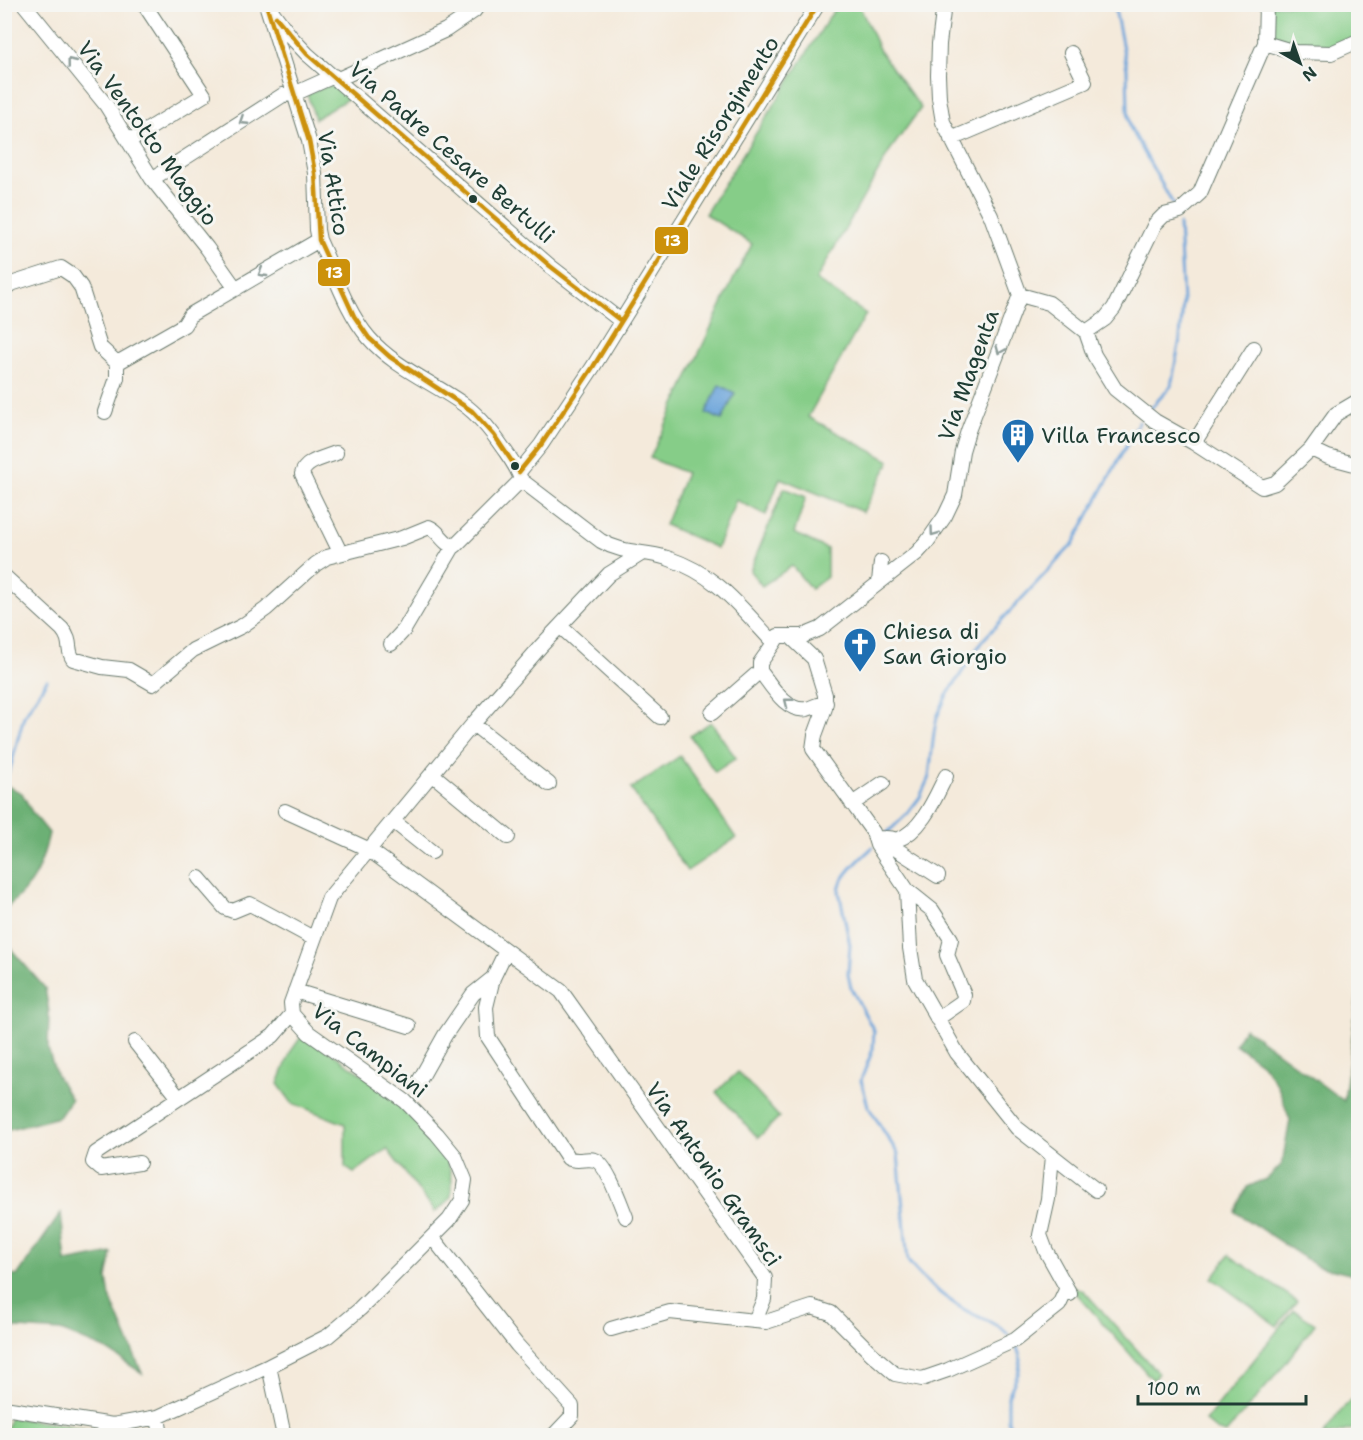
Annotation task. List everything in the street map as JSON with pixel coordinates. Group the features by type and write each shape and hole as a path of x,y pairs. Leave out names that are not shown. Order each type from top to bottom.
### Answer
{"street":[{"name":"Via Ventotto Maggio","path":"24,4 106,105 152,179 207,248 236,289"},
{"path":"129,141 204,95 144,4"},
{"name":"Via Padre Cesare Bertulli","path":"266,4 302,49 550,266 621,321"},
{"name":"Via Attico","path":"266,4 309,141 315,173 316,230 356,319 369,338 390,359 464,405 476,415 497,440 519,479 615,549"},
{"path":"152,179 283,95 294,94 336,78 446,30 479,4"},
{"name":"Viale Risorgimento","path":"393,647 453,547 460,543 519,479 542,445 818,4"},
{"path":"944,4 939,44 939,98 943,122 991,216 1020,295 1049,303 1086,333 1094,356 1115,389 1155,421 1262,487 1275,483 1311,449 1336,414 1359,401"},
{"path":"1086,333 1105,319 1114,308 1159,219 1164,215 1180,211 1200,192 1265,43 1266,4"},
{"path":"1265,43 1295,52 1331,53 1359,41"},
{"path":"282,57 289,50 302,49"},
{"path":"951,139 1085,82 1071,53"},
{"path":"117,363 184,325 190,315 319,240"},
{"path":"7,282 61,268 73,276 81,286 100,346 117,363 117,378 105,412"},
{"name":"Via Magenta","path":"781,639 803,636 820,629 917,553 945,516 955,495 962,451 968,431 1020,295"},
{"path":"1194,443 1254,348"},
{"path":"1311,449 1328,457 1359,465"},
{"path":"336,453 303,468 302,474 340,552"},
{"path":"4,576 62,629 69,638 73,659 102,667 129,670 153,684 193,650 242,627 327,557 340,552 390,542 429,527 453,547"},
{"path":"609,574 615,549 664,557 694,568 718,584 781,639 814,659 823,684 826,703 815,735 813,749 877,838 938,876"},
{"path":"139,1163 101,1169 93,1162 96,1153 273,1036 292,1014 291,1003 329,898 473,724 541,646 609,574 641,554"},
{"path":"879,582 881,562"},
{"path":"561,627 660,717"},
{"path":"712,713 760,667 781,639"},
{"path":"760,667 783,700 793,707 806,709 826,703"},
{"path":"473,724 549,784"},
{"path":"432,774 508,837"},
{"path":"877,838 900,839 926,815 946,776"},
{"path":"852,804 883,783"},
{"name":"Via Antonio Gramsci","path":"285,811 368,849 561,992 765,1278 764,1299 755,1321"},
{"path":"393,821 432,852"},
{"path":"877,838 877,844 907,890 932,910 951,939 947,955 964,995 963,1001 937,1019"},
{"path":"199,878 225,908 233,911 250,904 313,938"},
{"path":"907,890 910,948 915,979 957,1053 1017,1128 1096,1190"},
{"path":"506,951 493,978 486,1007 488,1036 568,1158 575,1161 594,1160 602,1165 626,1217"},
{"path":"418,1083 445,1035 473,994 493,978"},
{"path":"296,991 409,1026"},
{"name":"Via Campiani","path":"4,1408 113,1425 158,1417 328,1336 360,1309 449,1220 462,1200 465,1179 455,1156 405,1101 309,1033 292,1014"},
{"path":"135,1042 178,1098"},
{"path":"611,1329 670,1312 766,1322 812,1307 831,1313 895,1374 922,1379 948,1370 1015,1340 1059,1305 1068,1292 1040,1235 1048,1199 1052,1156"},
{"path":"433,1238 517,1345 572,1406 572,1416 553,1436"},
{"path":"269,1366 284,1436"},
{"path":"158,1417 161,1436"}],"green space":[{"path":"837,5 859,5 880,51 921,108 891,149 816,280 866,314 808,417 890,461 863,512 780,478 766,515 736,500 717,548 665,525 686,473 650,458 752,244 705,214"},
{"path":"1272,5 1358,5 1358,37 1329,49 1296,48 1269,40"},
{"path":"326,86 335,86 349,98 315,119 307,94"},
{"path":"784,488 806,497 794,533 827,549 827,577 811,589 792,566 762,586 750,571"},
{"path":"711,722 736,758 715,772 690,736"},
{"path":"680,756 736,838 687,871 631,789"},
{"path":"5,785 22,793 32,812 49,833 35,876 23,892 5,909"},
{"path":"4,941 45,988 49,1012 48,1049 56,1074 71,1100 59,1117 5,1131"},
{"path":"1358,990 1358,1276 1317,1266 1235,1212 1247,1187 1268,1178 1282,1164 1290,1120 1277,1084 1262,1064 1235,1044 1245,1028 1344,1101"},
{"path":"303,1034 388,1093 408,1110 441,1148 451,1173 452,1193 449,1200 435,1212 387,1149 354,1173 345,1167 345,1124 292,1103 278,1084 291,1051"},
{"path":"738,1072 779,1117 758,1138 716,1092"},
{"path":"61,1213 66,1262 112,1253 107,1278 110,1297 142,1373 107,1350 61,1331 5,1327 5,1274 17,1276"},
{"path":"1229,1255 1297,1301 1277,1326 1212,1278"},
{"path":"1070,1286 1084,1291 1158,1373 1153,1380"},
{"path":"1294,1310 1315,1324 1278,1373 1226,1433 1216,1430 1205,1421"},
{"path":"1358,1394 1358,1428 1323,1435 1341,1410"},
{"path":"10,1417 94,1430 92,1435 5,1435"}],"water":[{"path":"719,385 735,393 722,420 706,413"}],"waterway":[{"path":"1114,4 1127,69 1130,127 1174,206"},
{"path":"1150,409 1171,386 1180,339 1183,302 1179,224"},
{"path":"887,833 907,814 920,797 929,777 937,717 946,697 982,641 1073,544 1139,422"},
{"path":"4,781 10,769 24,716 47,680"},
{"path":"873,847 847,873 839,891 850,945 848,974 851,988 874,1031 873,1049 861,1080 868,1106 898,1154 908,1261 949,1300 1009,1335"},
{"path":"1016,1436 1008,1421 1008,1396 1018,1374 1021,1360 1017,1347"}],"transit line":[{"name":"13","path":"266,4 309,141 315,173 319,240 354,316 369,338 390,357 472,411 494,435 519,472"},
{"name":"13","path":"519,472 541,445 593,367 818,4"},
{"name":"13","path":"276,17 307,54 550,266 621,321"}],"place":[{"name":"Villa Francesco","path":"1018,464"},
{"name":"Chiesa di San Giorgio","path":"860,673"}]}
